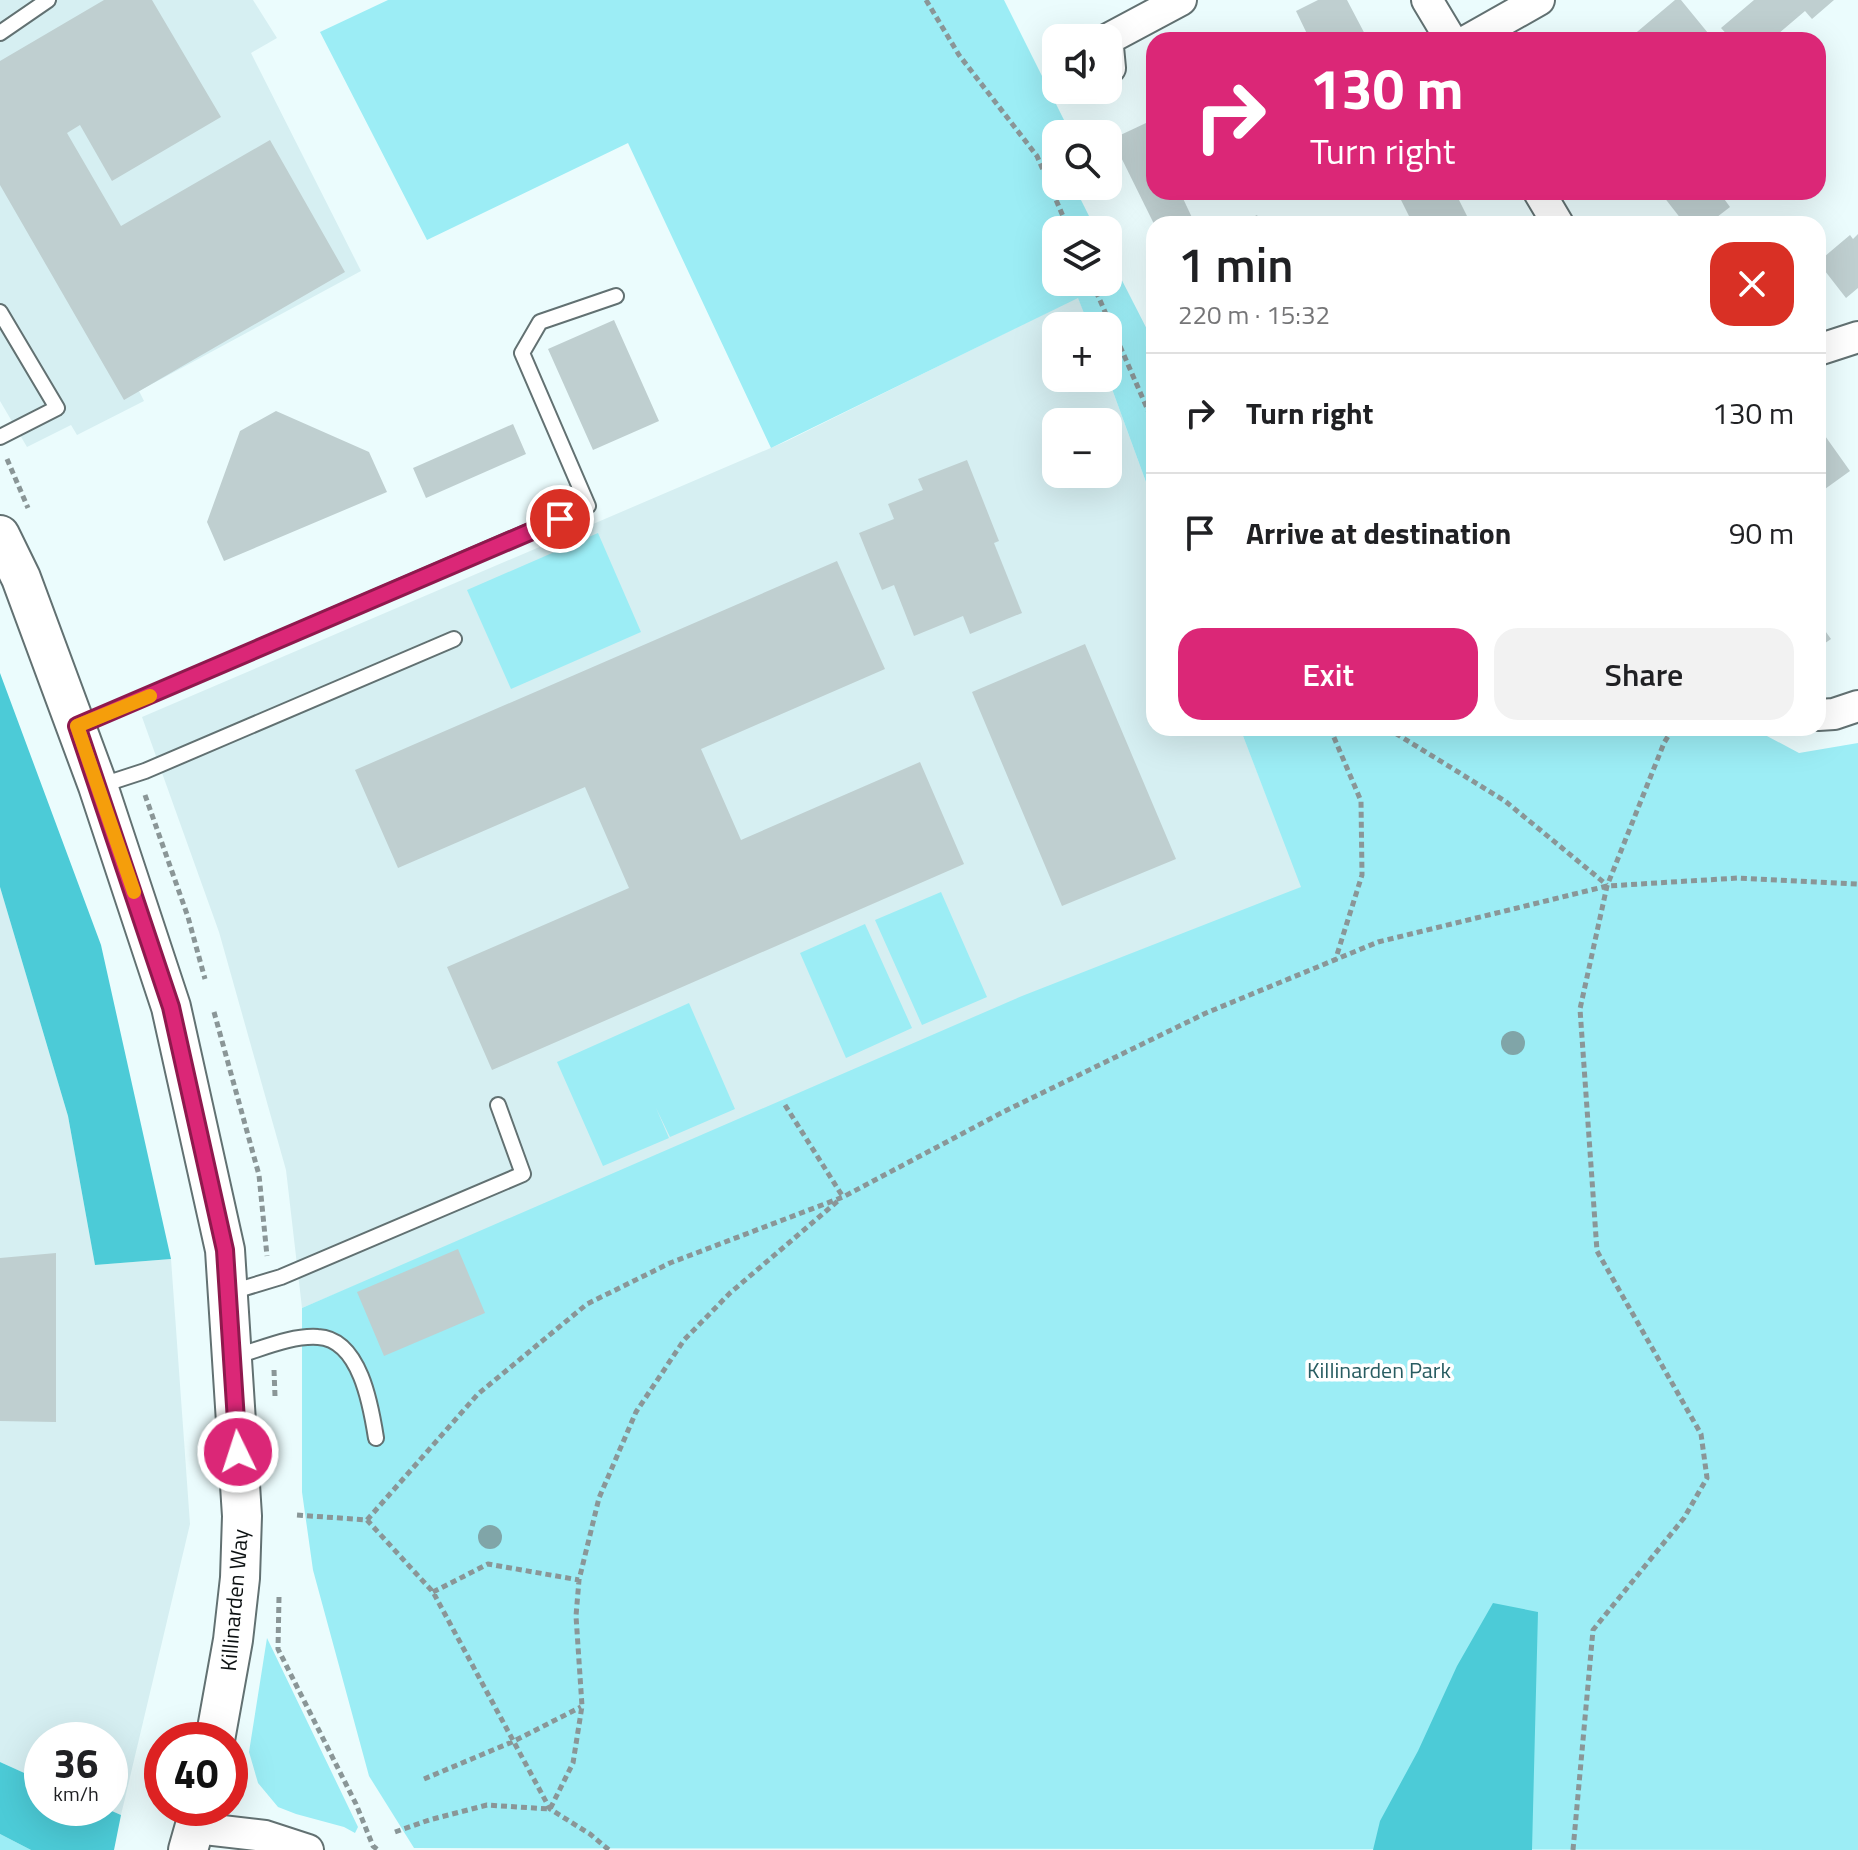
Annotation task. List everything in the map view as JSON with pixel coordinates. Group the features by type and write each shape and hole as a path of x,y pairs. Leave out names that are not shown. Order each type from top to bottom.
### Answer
{"street":[{"path":"1122,42 1181,0"},
{"path":"1427,0 1446,32"},
{"path":"1482,32 1539,0"},
{"path":"1826,347 1858,337"},
{"name":"Killinarden Way","path":"0,535 21,578 77,726 171,1007 225,1250 242,1516 240,1578 233,1640 218,1722"},
{"path":"1826,714 1858,706"},
{"path":"194,1829 265,1836 308,1850"}],"lane":[{"path":"0,33 48,0"},
{"path":"77,726 588,506 522,353 540,322 616,296"},
{"path":"0,312 57,408 0,437"},
{"path":"98,786 145,771 454,639"},
{"path":"228,1293 281,1277 523,1174 498,1105"},
{"path":"233,1357 320,1336 339,1345 363,1374 376,1438"}],"path":[{"path":"926,0 959,55 1037,156 1063,216"},
{"path":"1098,296 1146,406"},
{"path":"1333,736 1361,801 1362,875 1335,962"},
{"path":"1400,736 1505,801 1607,886"},
{"path":"1573,1850 1593,1630 1684,1518 1707,1478 1701,1434 1597,1251 1580,1009 1607,886 1668,736"},
{"path":"367,1520 478,1394 587,1304 670,1263 843,1197 1003,1112 1206,1013 1378,942 1607,886 1738,878 1858,884"},
{"path":"785,1105 843,1197"},
{"path":"550,1809 573,1763 582,1706 576,1616 579,1580 599,1498 636,1412 684,1340 730,1293 843,1197"},
{"path":"297,1515 367,1520 433,1592 550,1809"},
{"path":"433,1592 488,1564 579,1580"},
{"path":"424,1779 512,1742 582,1706"},
{"path":"395,1832 487,1805 550,1809 609,1850"}],"shaded area":[{"path":"0,0 253,0 277,38 251,53 361,271 139,391 144,401 77,435 71,425 27,447 0,401"},
{"path":"1078,297 1084,312 1048,312"},
{"path":"1042,315 1042,392 1113,392 1119,408 1042,408 1042,488 1122,488 1122,416 1146,482 1146,736 1243,736 1302,887 302,1308 286,1170 219,932 142,717 787,441"},
{"path":"0,673 101,945 171,1259 95,1265 68,1116 0,887"},
{"path":"0,887 68,1116 95,1265 171,1259 190,1524 128,1785 128,1722 24,1722 24,1773 0,1762"},
{"path":"1493,1603 1538,1612 1532,1850 1373,1850 1380,1821 1418,1751 1457,1666"},
{"path":"0,1762 24,1773 24,1826 119,1826 114,1850 31,1850 0,1834"}],"green space":[{"path":"388,0 1004,0 1042,76 1042,104 1056,104 1064,120 1042,120 1042,200 1081,200 1089,216 1042,216 1042,296 1122,296 1122,280 1146,327 1146,482 1122,416 1122,408 1119,408 1113,392 1122,392 1122,312 1084,312 1078,298 1049,312 1042,312 1042,316 771,448 628,143 427,240 320,32"},
{"path":"598,533 641,632 511,689 467,590"},
{"name":"Killinarden Park","path":"1243,736 1767,736 1799,753 1858,743 1858,1850 414,1848 369,1776 313,1570 302,1492 302,1308 1022,996 1301,887"},
{"path":"941,892 987,997 922,1025 875,920"},
{"path":"865,924 912,1028 846,1058 800,953"},
{"path":"689,1003 735,1109 670,1137 656,1108 669,1138 603,1166 557,1062"},
{"path":"267,1638 358,1827 355,1833 278,1807 258,1783 249,1752"},
{"path":"0,1834 31,1850 0,1850"}],"building":[{"path":"104,0 152,0 221,117 112,181 80,125 67,133 121,226 270,140 345,272 124,400 0,185 0,61"},
{"path":"1318,0 1347,0 1364,32 1306,32 1296,11"},
{"path":"1675,0 1681,0 1707,32 1637,32"},
{"path":"1754,0 1834,0 1812,19 1805,11 1780,32 1725,32 1721,28"},
{"path":"1146,123 1146,200 1184,200 1191,216 1150,216 1122,159 1122,134"},
{"path":"1401,200 1459,200 1467,216 1409,216"},
{"path":"1666,200 1725,200 1730,207 1718,216 1679,216"},
{"path":"1858,234 1858,288 1846,298 1826,272 1826,255 1850,235 1853,239"},
{"path":"614,320 659,421 593,450 548,349"},
{"path":"276,411 369,452 387,492 224,561 207,522 240,431"},
{"path":"513,424 526,454 426,498 413,468"},
{"path":"1826,437 1850,471 1826,488"},
{"path":"967,460 999,541 994,543 1022,613 970,634 963,616 914,636 894,585 882,590 859,533 894,519 888,504 923,490 918,479"},
{"path":"837,561 885,669 701,749 741,840 920,762 964,864 492,1070 447,967 629,888 585,787 398,868 355,770"},
{"path":"1085,644 1176,859 1062,906 972,692"},
{"path":"458,1249 485,1313 384,1356 357,1292"},
{"path":"56,1253 56,1422 0,1421 0,1258"}],"slow traffic":[{"path":"134,892 77,726 150,696"}],"route":[{"path":"238,1452 225,1250 171,1007 77,726 560,519"}]}
